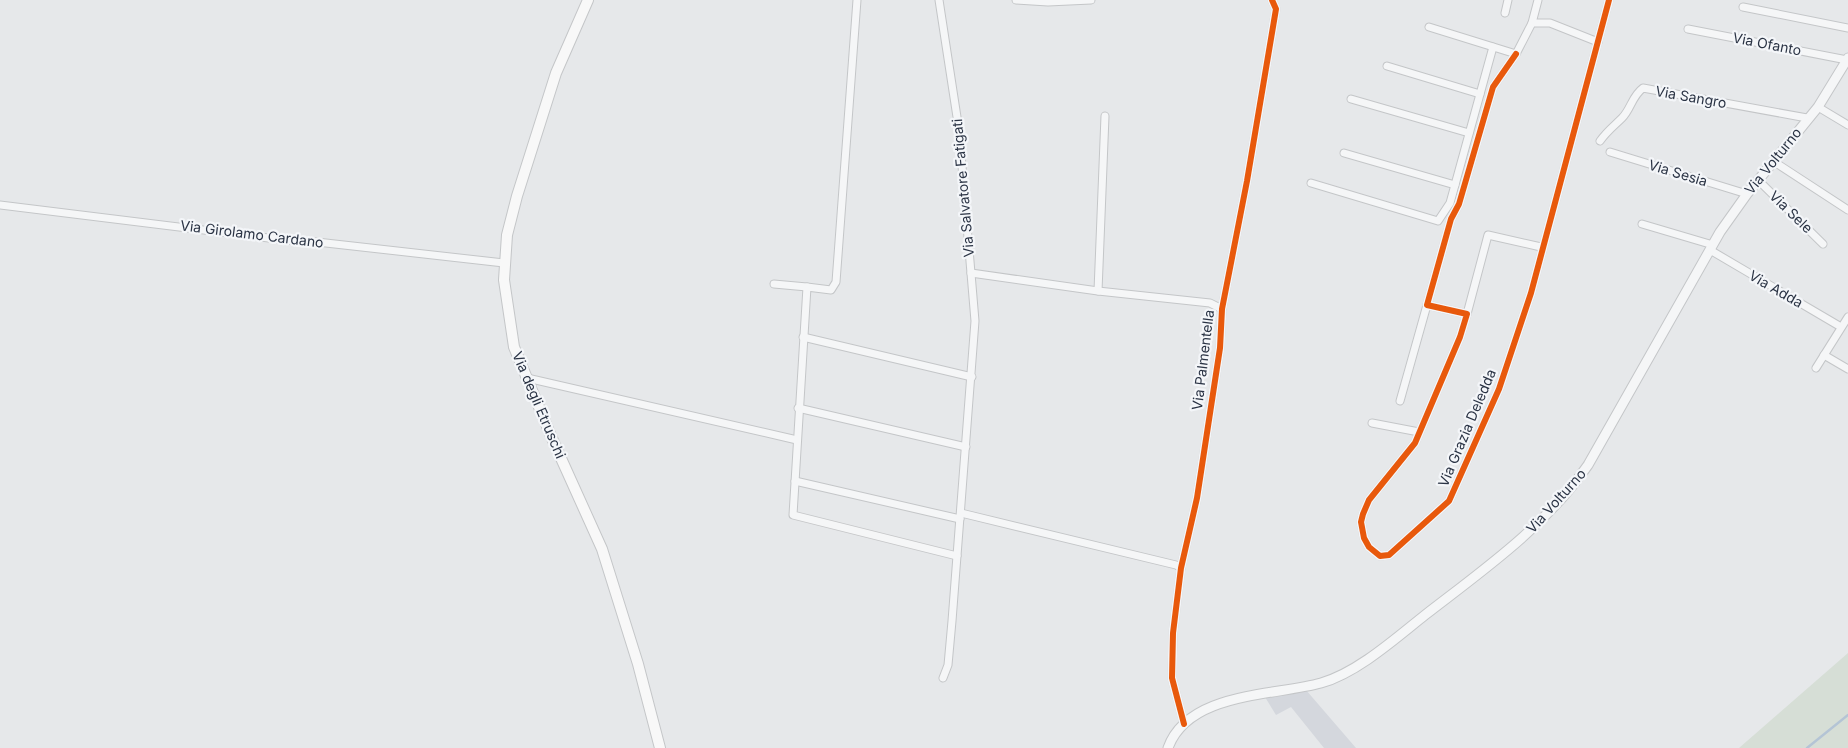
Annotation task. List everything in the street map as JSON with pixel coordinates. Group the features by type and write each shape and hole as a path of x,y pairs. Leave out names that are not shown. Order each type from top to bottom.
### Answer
{"main road":[{"name":"Via degli Etruschi","path":"588,0 556,73 515,204 507,235 504,280 514,347 602,548 638,664 660,748"}],"street":[{"path":"774,284 831,290 836,282 857,0"},
{"name":"Via Salvatore Fatigati","path":"939,0 959,130 975,321 949,657 943,678"},
{"path":"1016,0 1048,2 1091,0"},
{"name":"Via Palmentella","path":"1184,724 1172,678 1173,633 1181,568 1197,498 1220,348 1222,309 1276,9 1272,0"},
{"path":"1505,13 1508,0"},
{"path":"1400,401 1451,220 1460,204 1493,87 1516,54 1532,23 1538,0"},
{"name":"Via Grazia Deledda","path":"1541,247 1488,236 1468,314 1460,337 1415,443 1369,500 1363,514 1361,522 1364,538 1369,547 1380,556 1389,555 1449,501 1499,389 1523,319 1609,0"},
{"path":"1743,7 1848,28"},
{"path":"1532,23 1550,23 1598,42"},
{"path":"1429,27 1516,54"},
{"name":"Via Ofanto","path":"1688,29 1847,59"},
{"path":"1311,183 1438,221 1450,203 1493,47"},
{"name":"Via Volturno","path":"1168,748 1184,724 1200,711 1258,693 1322,683 1368,660 1517,544 1574,485 1588,465 1711,248 1746,194 1818,107 1847,59"},
{"path":"1387,66 1480,94"},
{"name":"Via Sangro","path":"1600,141 1608,130 1624,116 1635,94 1642,88 1808,118"},
{"path":"1351,99 1469,133"},
{"path":"1818,107 1848,125"},
{"path":"1098,291 1106,116"},
{"name":"Via Sesia","path":"1610,152 1746,194"},
{"path":"1344,153 1455,186"},
{"path":"1773,161 1848,210"},
{"name":"Via Sele","path":"1758,180 1823,244"},
{"name":"Via Girolamo Cardano","path":"0,205 285,240 504,263"},
{"name":"Via Adda","path":"1642,224 1711,248 1841,327"},
{"name":"Via Palmentella","path":"971,272 1098,291 1210,303 1222,309"},
{"path":"807,287 798,408 793,515 957,556"},
{"path":"1427,306 1468,314"},
{"path":"1816,368 1848,317"},
{"path":"803,337 972,377"},
{"path":"1824,355 1848,369"},
{"path":"527,378 797,440"},
{"path":"798,408 966,447"},
{"path":"1372,423 1419,432"},
{"path":"795,481 961,516 1176,565 1181,568"}],"shaded area":[{"path":"1848,653 1848,748 1739,748"},
{"path":"1306,690 1356,748 1324,748 1291,707 1276,715 1265,697"}],"waterway":[{"path":"1807,748 1848,715"}],"cycle path":[{"path":"1184,724 1172,678 1173,633 1181,568 1197,498 1220,348 1222,309 1247,181 1276,9 1272,0"},
{"path":"1516,54 1493,87 1459,204 1451,219 1427,305 1467,314 1460,337 1415,443 1369,500 1363,514 1361,522 1364,538 1369,547 1380,556 1389,555 1449,501 1499,389 1531,293 1609,0"}]}
